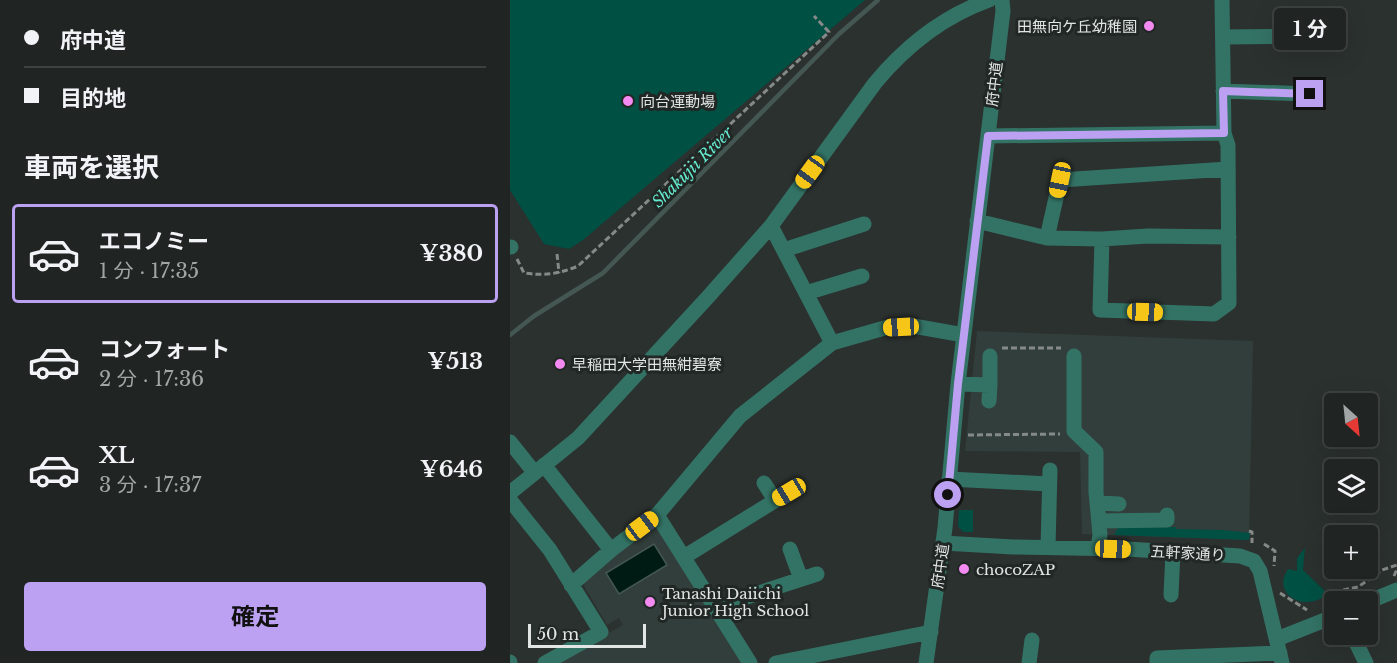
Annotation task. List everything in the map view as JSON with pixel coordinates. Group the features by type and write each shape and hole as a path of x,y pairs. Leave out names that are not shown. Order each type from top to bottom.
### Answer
{"street":[{"path":"510,493 578,438 705,294 771,226 874,83 891,64 946,20 989,0"},
{"name":"府中道","path":"926,663 943,543 977,221 1004,11 1002,0"},
{"path":"1102,239 1100,310 1214,314 1229,303 1228,145 1224,133 1222,0"},
{"path":"1223,37 1309,36"},
{"path":"1223,91 1310,94"},
{"path":"988,136 1224,133"},
{"path":"1047,238 1060,180 1228,169"},
{"path":"977,221 1047,238 1229,237"},
{"path":"784,250 864,224"},
{"path":"771,226 832,343"},
{"path":"806,293 862,276"},
{"path":"571,585 611,550 657,515 740,416 832,343 888,327 913,326 964,335"},
{"path":"958,389 989,394 992,352"},
{"path":"1072,352 1069,430 1074,431 1096,452 1098,548"},
{"path":"510,442 539,468 611,550"},
{"path":"949,479 1050,477 1048,547"},
{"path":"764,483 775,500"},
{"path":"684,557 789,492"},
{"path":"510,500 550,550 601,632 545,663"},
{"path":"1097,503 1119,504"},
{"path":"657,515 750,663"},
{"path":"1099,522 1167,520 1167,515"},
{"name":"五軒家通り","path":"943,543 1240,556 1254,561 1260,571 1280,652"},
{"path":"790,549 801,579"},
{"path":"1171,595 1173,552"},
{"path":"716,607 817,574"},
{"path":"1378,598 1397,590"},
{"path":"1157,663 1157,658 1280,652 1324,623"},
{"path":"776,663 931,632"},
{"path":"1029,663 1032,640"},
{"path":"1357,645 1366,663"}],"path":[{"path":"511,247 524,273 543,276 559,274 578,266 829,32 814,15"},
{"path":"557,254 559,274"},
{"path":"992,352 1072,352"},
{"path":"963,434 1069,430"},
{"path":"1250,531 1252,532 1252,543"},
{"path":"1264,544 1275,551 1274,571"},
{"path":"1341,591 1358,587 1382,570 1397,566"},
{"path":"1279,591 1310,612"}],"shaded area":[{"path":"977,331 1253,341 1249,540 1082,534 1080,452 965,451"},
{"name":"Tanashi Daiichi Junior High School","path":"650,526 660,528 743,663 554,663 623,625 619,618 607,625 584,586 587,576"},
{"path":"654,544 667,565 619,594 606,573"}],"green space":[{"name":"向台運動場","path":"510,0 865,0 583,240 569,249 544,244 510,190"},
{"path":"959,510 973,510 973,532 963,532 958,526"},
{"path":"1176,527 1176,529 1250,533 1249,540 1114,535 1118,528"},
{"path":"1305,548 1303,570 1325,591 1324,596 1318,600 1300,601 1287,593 1284,578 1288,569 1297,571 1297,558"}],"waterway":[{"name":"Shakujii River","path":"510,335 534,316 603,273 839,34 878,0"}],"place":[{"name":"田無向ケ丘幼稚園","path":"1149,26"},
{"name":"向台運動場","path":"628,101"},
{"name":"早稲田大学田無紺碧寮","path":"560,364"},
{"name":"chocoZAP","path":"964,569"},
{"name":"Tanashi Daiichi Junior High School","path":"650,602"}],"route":[{"path":"948,495 958,384 988,136 1224,133 1223,91 1310,94"}]}
